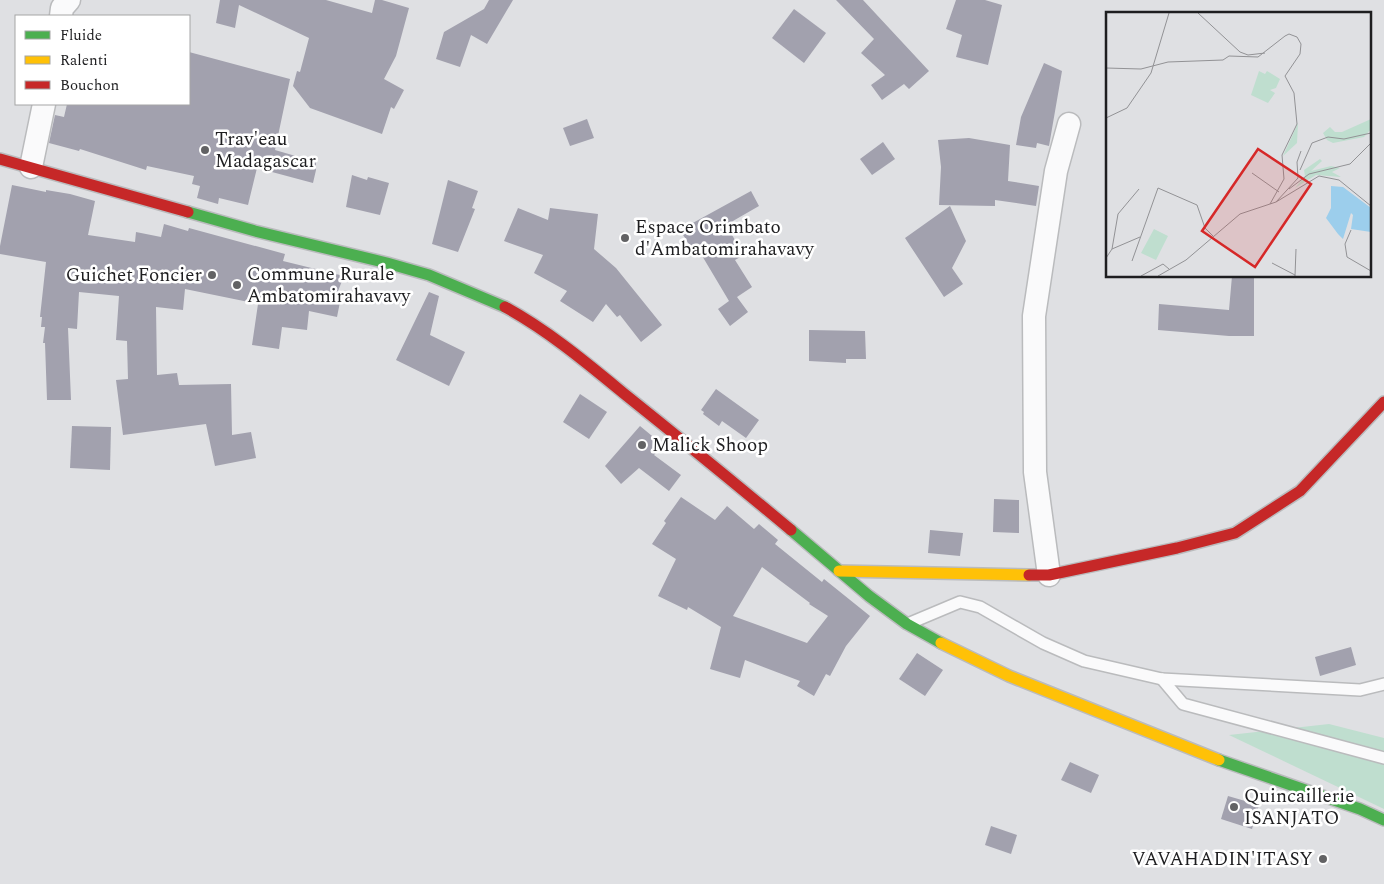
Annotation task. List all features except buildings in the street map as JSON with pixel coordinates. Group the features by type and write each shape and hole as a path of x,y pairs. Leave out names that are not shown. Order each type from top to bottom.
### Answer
{"main road":[{"path":"0,159 255,231 388,263 429,275 498,303 529,320 605,378 712,464 839,571 907,624 956,652 1009,676 1218,760 1360,809 1384,820"},
{"path":"839,571 1049,575 1177,548 1234,533 1300,491 1384,402"}],"street":[{"path":"61,15 62,8 69,0"},
{"path":"31,167 44,105"},
{"path":"1049,575 1035,472 1034,316 1056,171 1069,124"}],"lane":[{"path":"907,624 960,602 980,607 1043,643 1084,661 1162,678 1360,690 1384,684"},
{"path":"1162,678 1183,704 1384,758"}],"green space":[{"path":"1329,724 1384,738 1384,809 1229,735"}],"traffic: fast":[{"path":"188,212 429,275 505,307"},
{"path":"791,530 869,596 907,624 941,643"},
{"path":"1219,760 1360,809 1384,820"}],"traffic: slow":[{"path":"839,571 1029,575"},
{"path":"941,643 1009,676 1219,760"}],"traffic: jam":[{"path":"0,159 188,212"},
{"path":"505,307 553,337 583,360 791,530"},
{"path":"1029,575 1049,575 1177,548 1235,533 1300,491 1384,402"}],"place":[{"name":"Trav'eau Madagascar","path":"205,150"},
{"name":"Espace Orimbato d'Ambatomirahavavy","path":"625,238"},
{"name":"Guichet Foncier","path":"212,275"},
{"name":"Commune Rurale Ambatomirahavavy","path":"237,285"},
{"name":"Malick Shoop","path":"642,445"},
{"name":"Quincaillerie ISANJATO","path":"1234,807"},
{"name":"VAVAHADIN'ITASY","path":"1323,859"}]}
